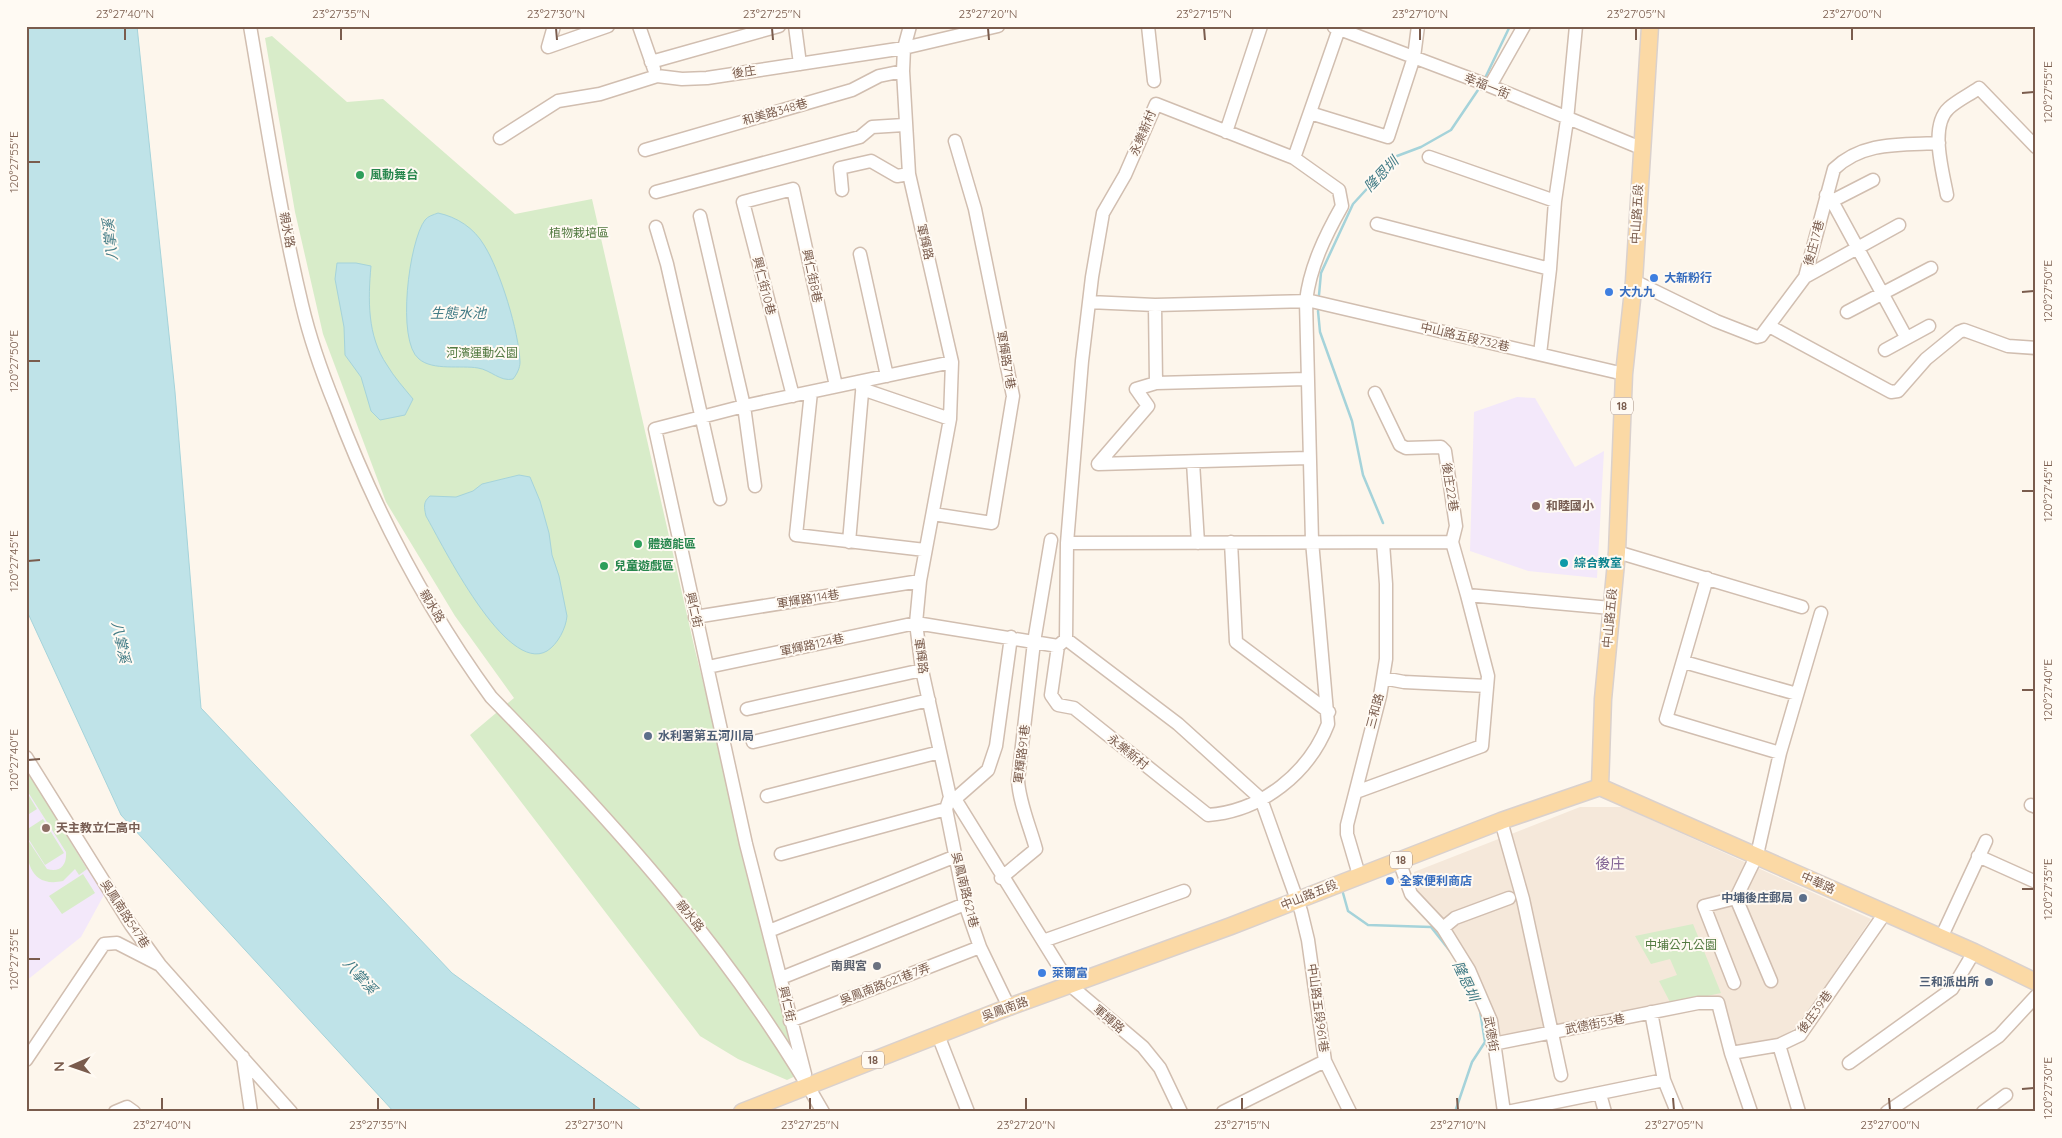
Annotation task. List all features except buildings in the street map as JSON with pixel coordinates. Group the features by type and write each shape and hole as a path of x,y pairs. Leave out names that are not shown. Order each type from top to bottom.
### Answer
{"main road":[{"name":"中山路五段","path":"1203,936 1501,821 1600,787 1603,699 1617,552 1624,374 1634,281 1650,26"},
{"name":"中華路","path":"1600,787 1974,952 2036,982"},
{"name":"吳鳳南路","path":"808,1086 1009,1007 1071,986 1203,936"},
{"name":"18","path":"742,1112 808,1086"}],"street":[{"name":"親水路","path":"250,26 302,306 325,379 368,488 427,600 477,678 491,697 667,886 704,933 761,1013 808,1086"},
{"path":"554,26 548,47 608,26"},
{"path":"639,26 657,76"},
{"path":"651,62 779,26"},
{"path":"795,26 800,64"},
{"name":"軍輝路","path":"910,26 904,48 903,71 904,125 909,174 952,362 950,419 925,550 916,623 922,670 950,802 1071,986 1143,1047 1160,1068 1181,1112"},
{"name":"後庄","path":"500,138 558,101 600,94 657,76 682,79 707,78 904,48 998,26"},
{"path":"1148,26 1154,81"},
{"path":"1226,132 1260,26"},
{"path":"1310,113 1388,137 1414,57 1418,26"},
{"path":"1490,86 1524,26"},
{"path":"1540,354 1550,268 1555,201 1567,120 1576,26"},
{"path":"1294,158 1337,27"},
{"name":"幸福一街","path":"1337,27 1490,86 1567,120 1641,148"},
{"name":"和美路348巷","path":"645,150 852,90 879,76 903,71"},
{"path":"1947,195 1939,143 1941,120 1948,109 1979,88 2036,147"},
{"name":"永樂新村","path":"1156,104 1226,132 1294,158 1339,190 1342,206 1326,234 1308,284 1306,301 1306,378 1312,541 1329,712 1328,724 1320,745 1279,790 1226,814 1208,815 1074,708 1058,706 1051,695 1062,643 1067,543 1089,302 1103,213 1125,175 1156,104"},
{"path":"656,192 860,137 872,127 904,125"},
{"name":"軍輝路71巷","path":"933,514 992,523 1012,396 975,209 955,141"},
{"name":"後庄17巷","path":"1634,281 1716,321 1757,338 1769,326 1805,277 1829,198 1834,169 1865,148 1939,143"},
{"path":"1429,157 1555,201"},
{"path":"842,190 840,168 871,161 897,176 909,174"},
{"path":"1873,180 1829,198 1906,337"},
{"name":"興仁街8巷","path":"770,195 792,189 836,386"},
{"name":"興仁街10巷","path":"770,195 743,202 793,396"},
{"path":"700,216 744,406 756,486"},
{"path":"1378,224 1550,268"},
{"path":"1805,277 1898,225"},
{"path":"656,227 667,264 720,499"},
{"path":"860,254 887,376"},
{"path":"1847,312 1931,268"},
{"path":"1089,302 1155,305 1306,301"},
{"name":"中山路五段732巷","path":"1306,301 1624,374"},
{"path":"1155,305 1156,383"},
{"path":"1769,326 1890,392 1898,392 1926,359 1958,332 1964,330 2008,346 2036,348"},
{"path":"1885,350 1929,326"},
{"name":"興仁街","path":"808,1086 746,844 655,429 744,406 836,386 863,385 887,376 952,362"},
{"path":"1306,378 1156,383 1136,389 1148,406 1098,464 1309,458"},
{"path":"849,542 863,385 950,419"},
{"path":"811,392 796,535 925,550"},
{"name":"後庄22巷","path":"1356,792 1482,746 1488,686 1488,676 1452,542 1456,526 1445,451 1441,447 1406,448 1400,445 1375,393"},
{"path":"1193,462 1198,542"},
{"name":"軍輝路91巷","path":"1001,878 1036,849 1028,816 1018,794 1018,780 1034,642 1051,540"},
{"path":"1231,542 1236,642 1329,712"},
{"name":"三和路","path":"1359,875 1347,834 1347,825 1386,659 1386,584 1383,542"},
{"path":"1067,543 1452,542"},
{"path":"1617,552 1802,607"},
{"path":"1707,578 1666,719 1780,753"},
{"name":"軍輝路114巷","path":"695,617 920,581"},
{"path":"1467,595 1611,608"},
{"path":"1771,981 1736,898 1756,855 1780,753 1821,613"},
{"path":"916,623 1034,642 1062,643 1178,724 1261,799 1298,900"},
{"name":"軍輝路124巷","path":"708,667 916,623"},
{"path":"781,854 950,802 988,770 996,746 1011,637"},
{"path":"1684,662 1797,694"},
{"path":"747,709 922,670"},
{"path":"1383,678 1404,682 1488,686"},
{"path":"753,742 929,700"},
{"path":"767,796 940,752"},
{"name":"吳鳳南路547巷","path":"26,756 131,925 160,965 291,1112"},
{"name":"吳鳳南路621巷","path":"950,802 956,856 966,904 980,947 1009,1007"},
{"path":"1501,821 1523,899 1561,1075"},
{"path":"1941,938 1986,841"},
{"path":"769,931 956,856"},
{"path":"1978,856 2036,882"},
{"name":"武德街","path":"1399,861 1411,894 1443,928 1469,970 1491,1021 1493,1044 1506,1112"},
{"path":"1043,941 1184,891"},
{"path":"1443,928 1454,918 1509,898"},
{"path":"1734,983 1704,906 1736,898"},
{"name":"中山路五段961巷","path":"1298,900 1308,940 1325,1061 1350,1112"},
{"path":"781,978 966,904"},
{"name":"後庄39巷","path":"1732,1053 1779,1045 1800,1035 1885,913"},
{"path":"26,1060 104,944 117,943 160,965"},
{"name":"吳鳳南路621巷7弄","path":"790,1021 980,947"},
{"path":"1848,1063 1952,989 1974,952"},
{"path":"1887,1112 1999,1036 2036,996"},
{"name":"武德街53巷","path":"1493,1044 1698,1003 1718,1003 1732,1053"},
{"path":"1651,1012 1664,1080 1677,1112"},
{"path":"938,1035 968,1112"},
{"path":"1779,1045 1799,1112"},
{"path":"1732,1053 1752,1112"},
{"path":"243,1057 251,1112"},
{"path":"1224,1112 1325,1061"},
{"path":"1506,1112 1664,1080"},
{"path":"808,1086 823,1112"},
{"path":"1600,1094 1605,1112"},
{"path":"1982,1112 2006,1095"},
{"path":"115,1112 127,1107 134,1112"}],"shaded area":[{"name":"和睦國小","path":"1517,397 1535,398 1575,467 1604,451 1597,578 1528,571 1470,551 1474,412"},
{"name":"天主教立仁高中","path":"26,762 105,893 81,937 26,981"},
{"path":"1580,807 1623,807 1871,919 1797,1027 1774,1041 1735,1048 1723,1001 1496,1039 1438,916 1416,889 1414,872"}],"green space":[{"name":"河濱運動公園","path":"272,36 347,102 383,99 515,214 592,199 695,650 802,1073 787,1080 738,1059 700,1036 470,735 514,698 455,616 386,502 323,334 295,212 265,38"},
{"path":"26,769 87,869 79,875 75,869 63,881 44,881 37,877 29,864 26,837 47,869 56,870 62,867 66,852 26,789"},
{"path":"26,791 37,809 26,816"},
{"path":"43,819 64,853 45,865 26,835 26,830"},
{"path":"83,874 95,893 62,914 49,896"},
{"name":"中埔公九公園","path":"1693,924 1721,993 1671,1004 1659,981 1677,975 1670,959 1651,964 1635,936"}],"water":[{"name":"八掌溪","path":"26,26 137,26 175,392 201,708 452,973 644,1112 394,1112 121,815 26,609"},
{"name":"生態水池","path":"438,213 452,217 470,228 480,239 490,256 502,285 519,349 520,364 513,379 504,379 478,368 447,367 425,363 419,359 412,349 408,333 407,313 410,268 419,231 426,219"},
{"path":"337,263 356,263 371,266 369,304 372,330 380,354 413,399 405,415 380,420 371,411 361,377 345,355 344,327 335,279"},
{"path":"519,475 530,477 540,501 567,616 563,631 555,644 547,651 531,653 513,644 495,626 477,603 426,516 425,507 426,500 430,496 456,497 473,491 482,484"}],"waterway":[{"name":"隆恩圳","path":"1486,76 1510,26"},
{"name":"隆恩圳","path":"1319,295 1321,273 1353,204 1397,156 1421,147 1451,130 1480,87"},
{"name":"隆恩圳","path":"1318,311 1320,332 1352,421 1363,475 1383,523"},
{"name":"隆恩圳","path":"1343,893 1348,911 1368,925 1431,927 1450,951"},
{"name":"隆恩圳","path":"1455,1112 1472,1062 1485,1042 1480,1011"}],"place":[{"name":"風動舞台","path":"360,175"},
{"name":"大新粉行","path":"1654,278"},
{"name":"大九九","path":"1609,292"},
{"name":"和睦國小","path":"1536,506"},
{"name":"體適能區","path":"638,544"},
{"name":"綜合教室","path":"1564,563"},
{"name":"兒童遊戲區","path":"604,566"},
{"name":"水利署第五河川局","path":"648,736"},
{"name":"天主教立仁高中","path":"46,828"},
{"name":"全家便利商店","path":"1390,881"},
{"name":"中埔後庄郵局","path":"1803,898"},
{"name":"南興宮","path":"877,966"},
{"name":"萊爾富","path":"1042,973"},
{"name":"三和派出所","path":"1989,982"}],"district":[{"name":"後庄","path":"1610,864"}],"park label":[{"name":"植物栽培區","path":"579,233"}]}
